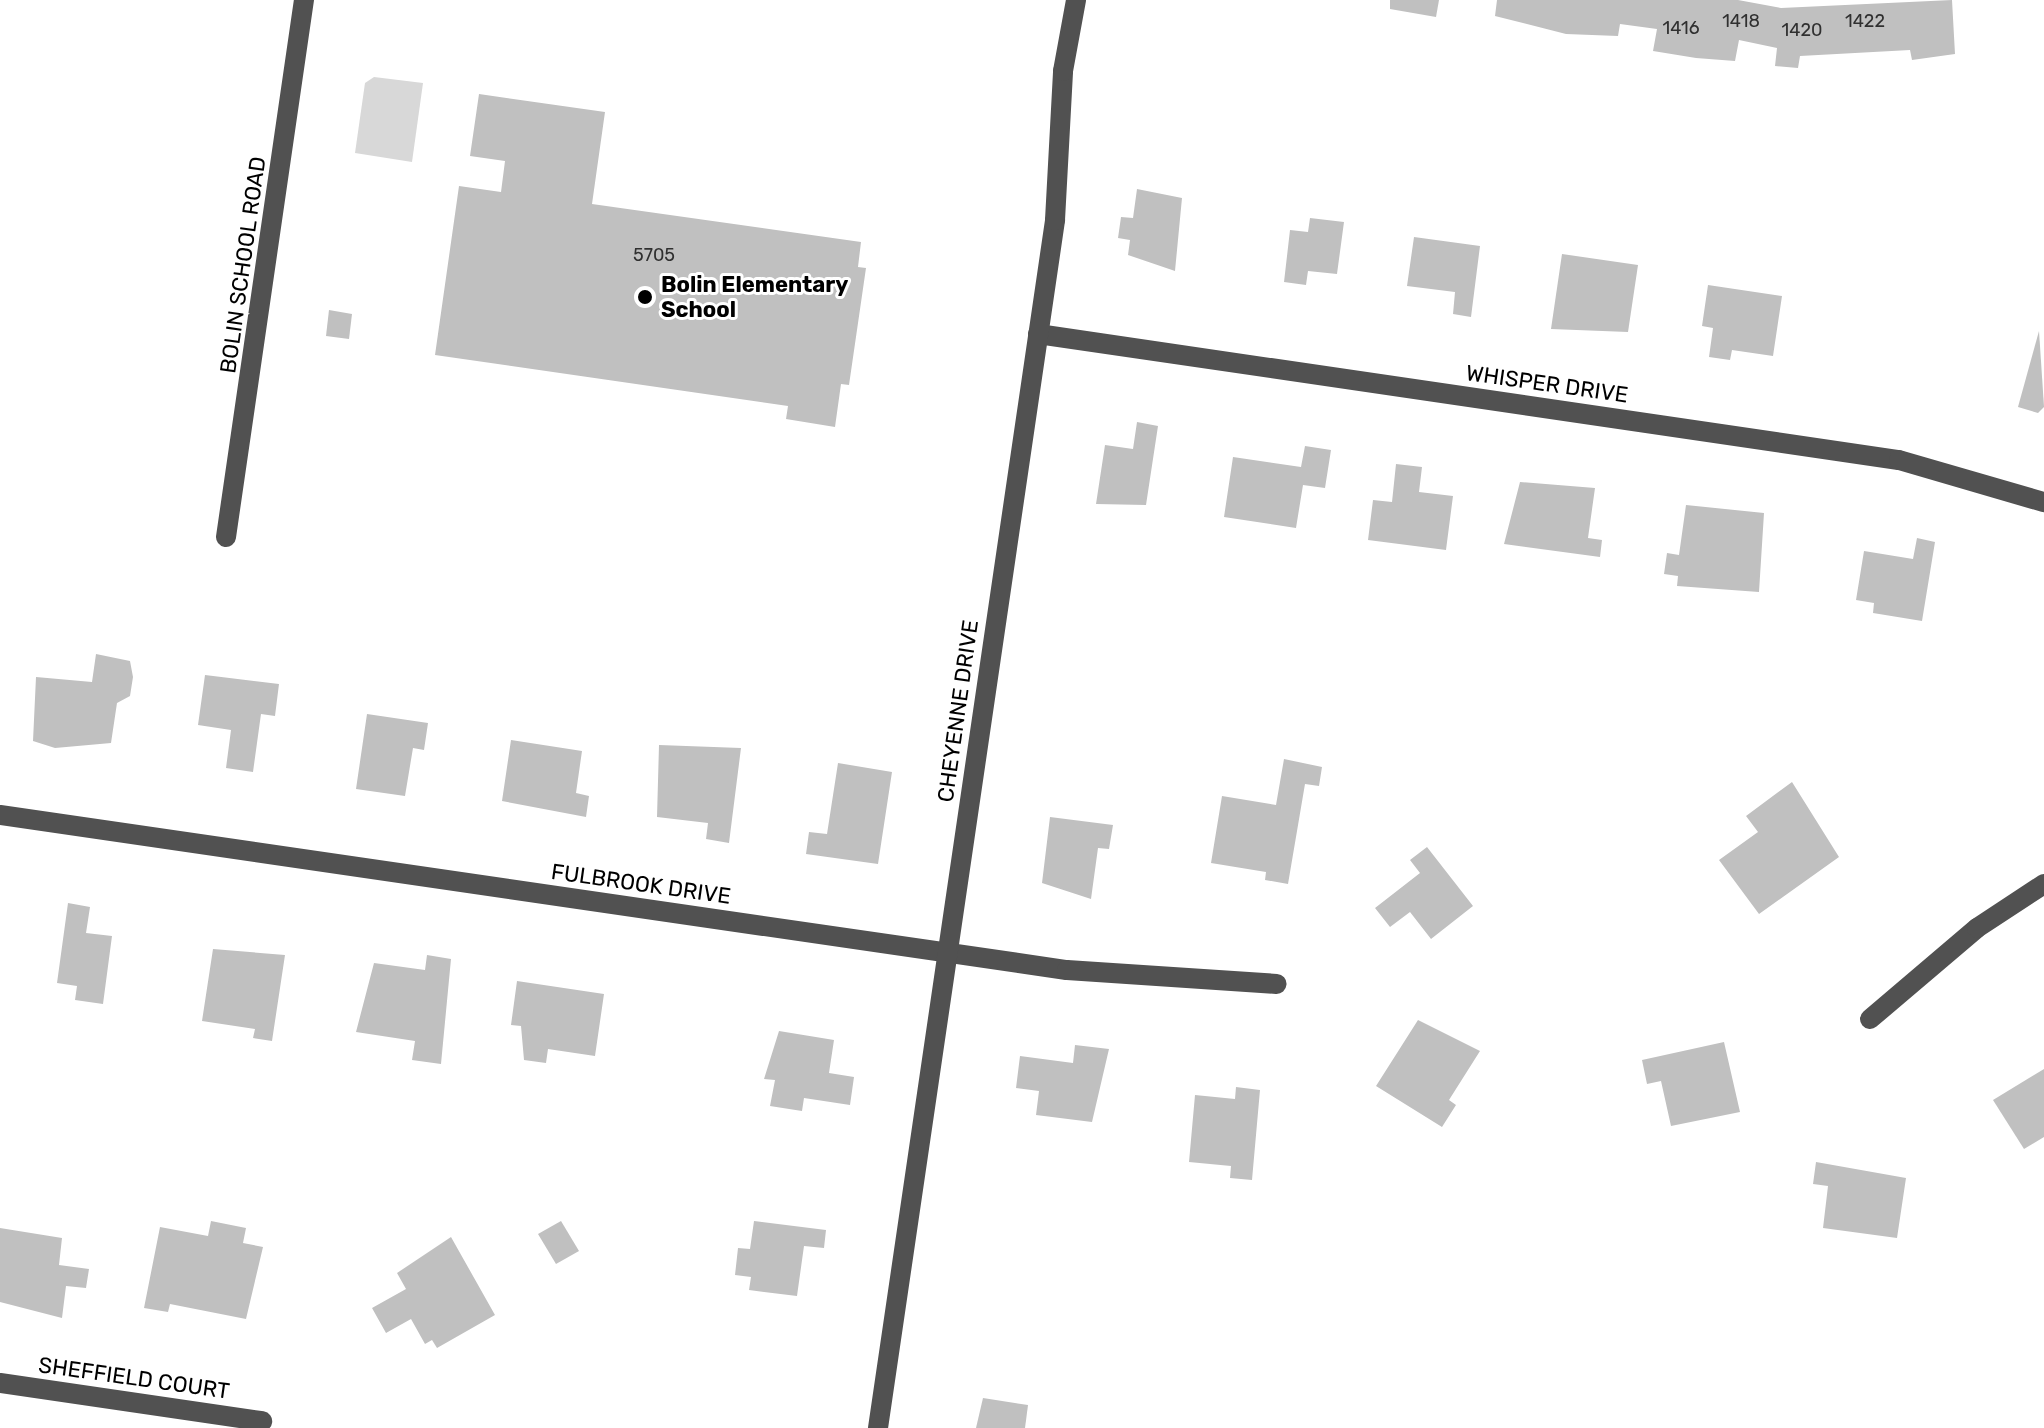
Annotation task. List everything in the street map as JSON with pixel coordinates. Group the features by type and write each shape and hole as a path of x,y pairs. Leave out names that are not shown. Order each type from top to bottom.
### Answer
{"street":[{"name":"BOLIN SCHOOL ROAD","path":"226,537 304,0"},
{"name":"CHEYENNE DRIVE","path":"878,1428 1038,334 1076,0"},
{"name":"WHISPER DRIVE","path":"1038,334 1899,460 2044,502"},
{"name":"FULBROOK DRIVE","path":"0,815 1119,976 1277,984"},
{"path":"1870,1019 1977,928 2044,884"},
{"name":"SHEFFIELD COURT","path":"0,1383 262,1421"}],"shaded area":[{"path":"374,77 423,83 412,162 355,153 365,83"}],"building":[{"path":"1390,0 1439,0 1436,17 1390,9"},
{"path":"1497,0 1738,0 1781,8 1952,0 1955,54 1912,60 1910,50 1800,56 1798,68 1775,66 1777,48 1739,40 1735,61 1696,58 1653,51 1657,29 1620,24 1618,36 1566,34 1495,16"},
{"path":"479,94 605,112 592,204 861,242 858,267 866,268 849,385 841,384 835,427 786,419 788,406 435,355 459,186 501,192 505,161 470,156"},
{"path":"1137,189 1182,198 1175,271 1128,255 1130,240 1118,238 1121,217 1133,218"},
{"path":"1310,218 1344,222 1337,274 1308,271 1306,285 1284,282 1290,230 1308,232"},
{"path":"1414,237 1480,246 1471,317 1453,314 1455,292 1407,286"},
{"path":"1562,254 1638,265 1628,332 1551,329"},
{"path":"1708,285 1782,296 1773,356 1732,350 1730,360 1709,357 1713,328 1702,326"},
{"path":"329,310 352,314 349,339 326,336"},
{"path":"2039,331 2044,407 2038,413 2018,407"},
{"path":"1137,422 1158,426 1146,505 1096,504 1105,445 1133,449"},
{"path":"1305,446 1331,450 1325,488 1303,485 1296,528 1224,517 1233,457 1301,467"},
{"path":"1396,464 1422,467 1419,492 1453,496 1446,550 1368,540 1373,500 1392,502"},
{"path":"1520,482 1595,488 1588,538 1602,540 1600,557 1504,544"},
{"path":"1686,505 1764,513 1759,592 1677,586 1678,576 1664,574 1667,553 1679,555"},
{"path":"1917,538 1935,542 1922,621 1873,613 1874,603 1856,600 1864,551 1913,559"},
{"path":"96,654 130,661 133,677 130,696 117,703 111,743 55,748 33,741 36,677 92,682"},
{"path":"205,675 279,684 275,716 261,714 253,772 226,768 231,730 198,725"},
{"path":"367,714 428,723 424,750 413,748 405,796 356,789"},
{"path":"511,740 582,751 576,793 589,796 586,817 502,801"},
{"path":"659,745 741,748 729,843 706,839 708,823 657,817"},
{"path":"1284,759 1322,767 1319,786 1305,784 1288,884 1265,880 1266,872 1211,863 1222,796 1276,805"},
{"path":"838,763 892,772 878,864 806,854 809,832 827,834"},
{"path":"1792,782 1839,857 1759,914 1719,860 1758,832 1746,816"},
{"path":"1050,817 1113,825 1109,849 1098,848 1091,899 1042,883"},
{"path":"1427,847 1473,906 1431,939 1410,912 1390,927 1375,908 1420,873 1410,860"},
{"path":"68,903 90,907 86,933 112,936 103,1004 75,1000 77,986 57,983"},
{"path":"213,949 285,955 272,1041 253,1038 255,1029 202,1021"},
{"path":"427,955 451,959 441,1064 412,1060 415,1041 356,1032 374,963 425,970"},
{"path":"517,981 604,994 595,1056 548,1049 546,1063 524,1060 521,1026 511,1025"},
{"path":"1418,1020 1480,1051 1449,1100 1456,1105 1442,1127 1376,1086"},
{"path":"779,1031 834,1040 829,1073 854,1077 850,1105 804,1098 802,1111 770,1106 775,1080 764,1079"},
{"path":"1724,1042 1740,1112 1671,1126 1661,1081 1647,1084 1642,1060"},
{"path":"1075,1045 1109,1049 1092,1122 1036,1115 1039,1091 1016,1088 1020,1056 1073,1063"},
{"path":"2044,1069 2044,1137 2024,1149 1993,1100"},
{"path":"1236,1087 1260,1090 1252,1180 1230,1178 1231,1166 1189,1162 1195,1095 1235,1099"},
{"path":"1816,1162 1906,1178 1897,1238 1823,1228 1828,1186 1813,1184"},
{"path":"211,1221 246,1228 243,1243 263,1247 246,1319 170,1304 168,1312 144,1308 160,1227 208,1236"},
{"path":"561,1221 579,1251 556,1264 538,1234"},
{"path":"754,1221 826,1230 824,1248 804,1246 797,1296 749,1290 751,1277 735,1275 738,1248 750,1249"},
{"path":"0,1228 62,1238 59,1265 89,1269 86,1288 66,1286 62,1318 0,1302"},
{"path":"451,1237 495,1315 437,1348 432,1340 425,1344 411,1319 386,1333 372,1308 406,1289 397,1273"},
{"path":"983,1398 1028,1405 1025,1428 976,1428"}],"place":[{"name":"Bolin Elementary School","path":"645,297"}]}
